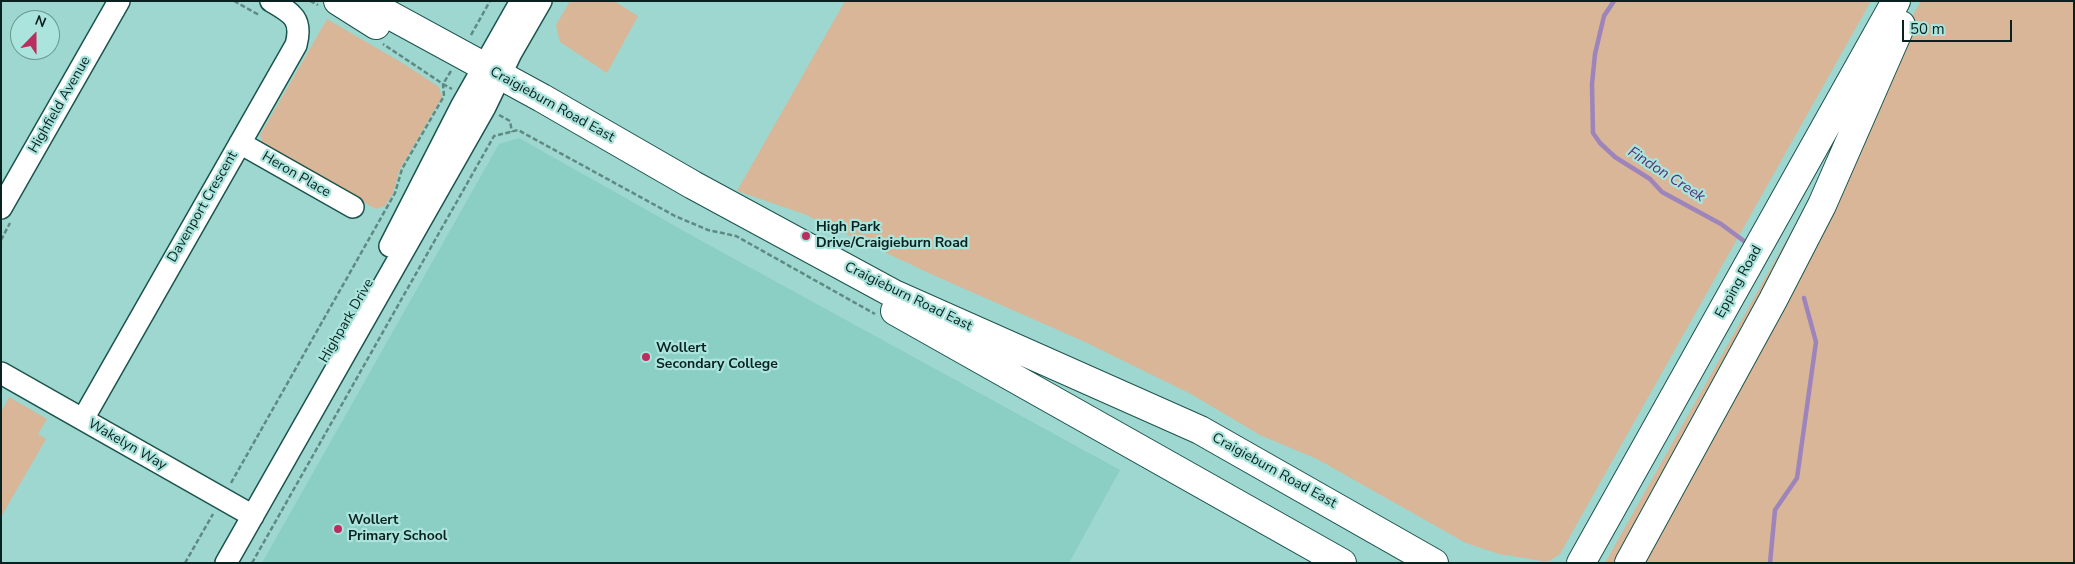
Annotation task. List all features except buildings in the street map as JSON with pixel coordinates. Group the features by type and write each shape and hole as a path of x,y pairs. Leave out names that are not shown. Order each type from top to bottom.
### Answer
{"main road":[{"name":"Craigieburn Road East","path":"364,1 488,80 658,184 774,243 1342,563"},
{"name":"Epping Road","path":"1581,563 1896,1"},
{"path":"1632,559 1774,300 1822,205 1912,1"},
{"name":"Craigieburn Road East","path":"328,4 354,12 488,80 693,186 894,294 1200,430 1434,563"},
{"path":"1774,219 1798,201 1809,201 1822,205"}],"street":[{"name":"Highfield Avenue","path":"1,208 119,1"},
{"path":"488,80 521,1"},
{"path":"488,80 541,1"},
{"name":"Davenport Crescent","path":"83,420 292,52 298,37 297,25 292,13 268,9"},
{"name":"Highpark Drive","path":"226,563 247,512 488,80"},
{"name":"Heron Place","path":"240,143 353,207"},
{"name":"Wakelyn Way","path":"1,373 247,512"},
{"name":"Highpark Drive","path":"210,563 247,512"}],"path":[{"path":"234,1 268,9"},
{"path":"310,1 328,4"},
{"path":"186,563 392,198 402,169 444,96 443,84 377,40"},
{"path":"252,563 494,136 518,130 675,216 708,230 736,236 880,317"}],"shaded area":[{"path":"570,1 614,1 638,16 607,73 560,42 556,25"},
{"path":"845,1 1871,1 1560,554 1549,561 1543,561 1499,554 1466,543 1317,459 1260,435 1191,394 1083,341 933,275 804,214 737,191"},
{"path":"1921,1 2074,1 2074,563 1605,563"},
{"path":"327,19 439,87 442,97 399,171 393,193 385,206 376,209 263,145 260,135"},
{"name":"Wollert Secondary College","path":"519,138 707,244 1120,470 1069,563 262,563 499,144"},
{"path":"9,397 47,419 38,434 46,439 1,517 1,412"}],"waterway":[{"name":"Findon Creek","path":"1614,1 1604,16 1595,54 1592,84 1593,133 1600,143 1615,157 1650,179 1662,192 1721,224 1744,241"},
{"name":"Findon Creek","path":"1770,563 1775,510 1797,478 1816,342 1804,298"}],"place":[{"name":"High Park Drive/Craigieburn Road","path":"806,236"},
{"name":"Wollert Secondary College","path":"646,357"},
{"name":"Wollert Primary School","path":"338,529"}]}
